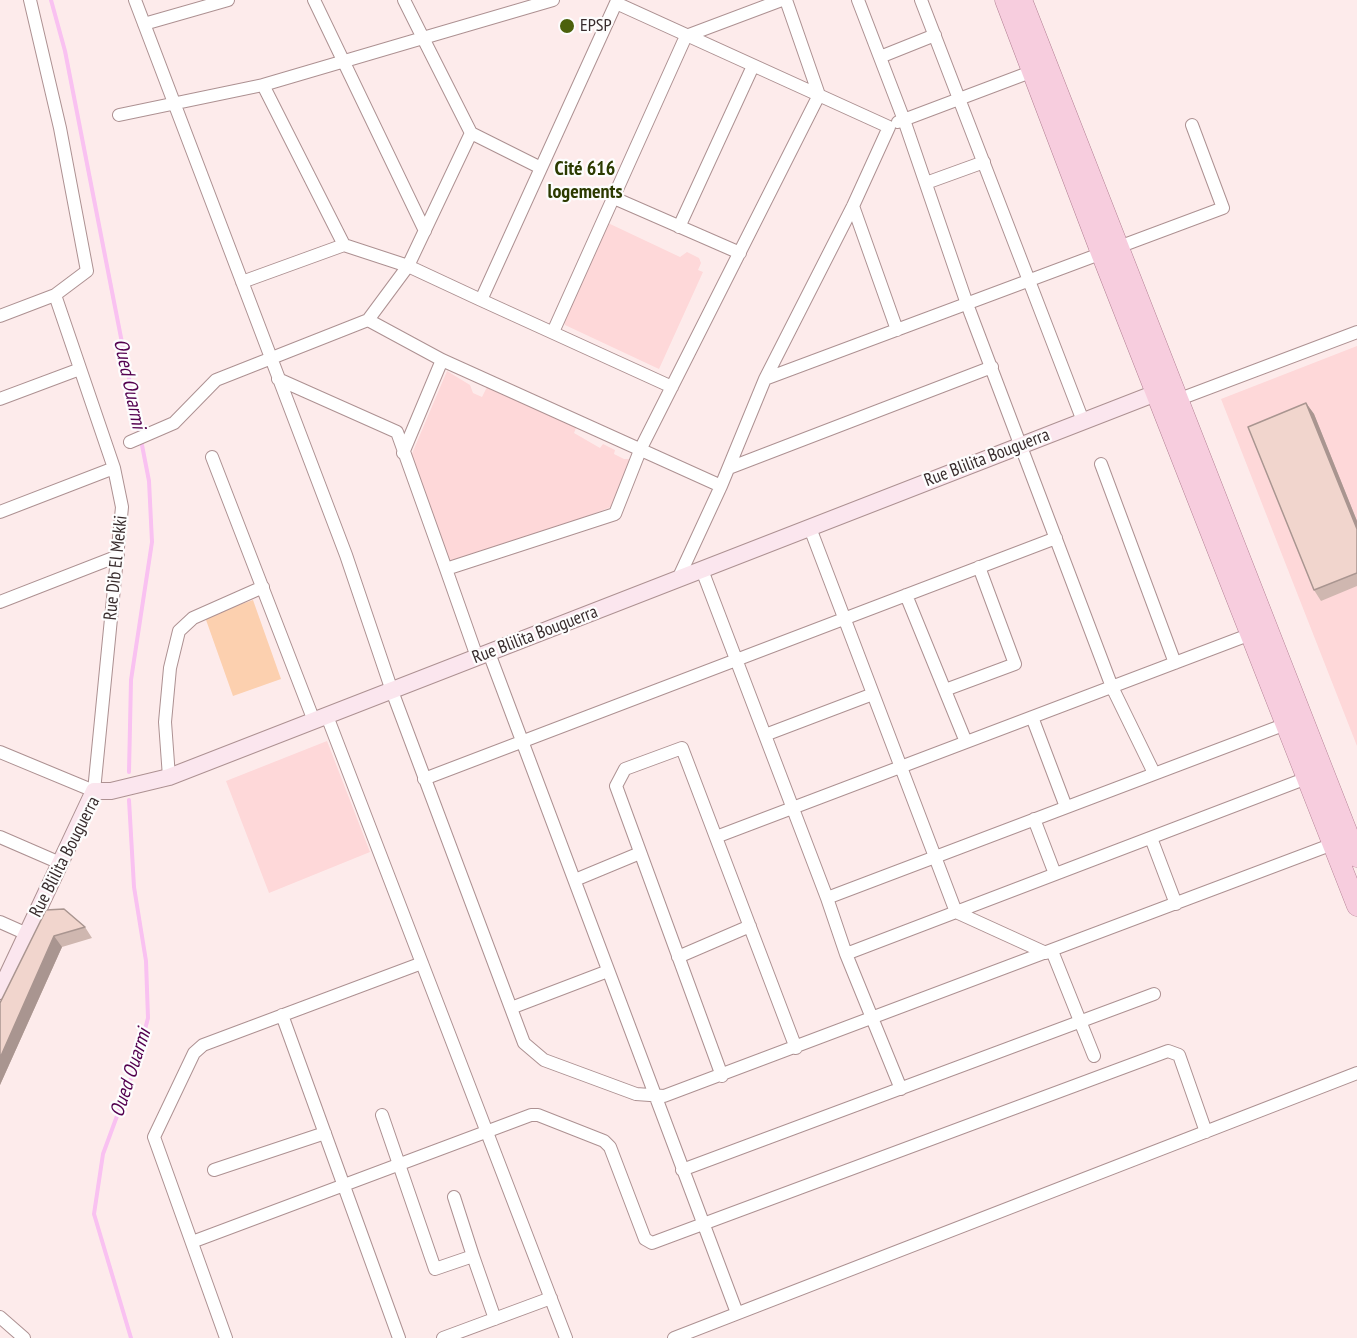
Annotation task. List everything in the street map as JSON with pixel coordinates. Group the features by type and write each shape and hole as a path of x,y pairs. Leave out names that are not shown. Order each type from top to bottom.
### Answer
{"main road":[{"path":"1005,0 1041,69"},
{"path":"1022,0 1041,69 1109,250 1156,393 1357,906"},
{"path":"1109,250 1177,400 1268,625 1357,857"}],"street":[{"path":"0,316 55,295 87,271 60,128 30,0"},
{"path":"135,0 346,555 424,779 524,1043 544,1060 636,1094 664,1096 871,1020 1333,844"},
{"path":"144,24 228,0"},
{"path":"314,0 424,231"},
{"path":"404,0 471,132 541,168"},
{"path":"119,115 263,85 423,38 515,5 553,0"},
{"path":"446,568 615,514 641,448 819,95 784,0 686,36 553,332"},
{"path":"858,0 904,120 967,304 1112,687 1154,773"},
{"path":"921,0 1083,421"},
{"path":"481,300 541,168 612,2 889,127"},
{"path":"879,57 934,35"},
{"path":"679,227 753,66"},
{"path":"678,579 722,486 765,379 853,206 889,127 959,98 1041,69"},
{"path":"263,85 344,245"},
{"path":"765,379 1223,208 1192,126"},
{"path":"130,442 174,423 216,380 368,320 408,266 471,132"},
{"path":"926,183 984,162"},
{"path":"614,198 740,253"},
{"path":"853,206 897,330"},
{"path":"242,282 344,245 408,266 672,387"},
{"name":"Rue Dib El Mekki","path":"55,295 114,468 122,507 94,791"},
{"path":"368,320 442,360 722,486"},
{"path":"1156,393 1177,400 1357,332"},
{"path":"403,453 442,360"},
{"path":"729,468 992,367"},
{"path":"0,399 80,369"},
{"path":"278,380 409,438"},
{"name":"Rue Blilita Bouguerra","path":"0,991 94,791 111,791 169,777 1156,393"},
{"path":"397,432 446,568 483,655 524,740 654,1096 737,1314"},
{"path":"212,457 263,588 422,963 566,1338"},
{"path":"1101,464 1175,663"},
{"path":"0,512 114,468"},
{"path":"810,528 956,912 1049,952 1081,1021 1094,1056"},
{"path":"424,779 1056,538"},
{"path":"0,602 118,556"},
{"path":"945,690 1015,664 979,567"},
{"path":"702,570 871,1020 901,1089"},
{"path":"169,777 165,722 170,668 179,631 193,618 263,588"},
{"path":"906,595 966,742"},
{"path":"716,837 1251,634"},
{"path":"765,735 873,694"},
{"path":"1032,717 1066,807"},
{"path":"827,898 1286,723"},
{"path":"722,1076 616,786 625,769 682,748 796,1048"},
{"path":"0,752 94,791"},
{"path":"846,954 1307,778"},
{"path":"1034,819 1055,874"},
{"path":"0,837 60,863"},
{"path":"1151,838 1176,904"},
{"path":"575,880 640,853"},
{"path":"0,922 27,934"},
{"path":"678,957 750,926"},
{"path":"226,1338 154,1137 194,1053 203,1045 422,963"},
{"path":"511,1008 608,971"},
{"path":"682,1170 1154,994"},
{"path":"282,1015 399,1338"},
{"path":"192,1242 486,1130 538,1115 604,1141 614,1154 648,1243 703,1225 1168,1051 1179,1055 1206,1132"},
{"path":"674,1338 702,1333 737,1314 1357,1073"},
{"path":"382,1114 435,1269 473,1256"},
{"path":"214,1170 325,1133"},
{"path":"454,1197 495,1319"},
{"path":"443,1338 551,1298"},
{"path":"0,1317 24,1338"}],"shaded area":[{"path":"608,223 680,257 687,252 699,258 701,263 698,270 703,272 659,369 565,325 563,318"},
{"path":"1357,346 1357,746 1221,399"},
{"path":"447,371 470,385 473,393 482,397 488,385 578,423 574,433 600,448 603,444 615,450 614,454 624,459 632,459 611,507 451,568 411,456"},
{"path":"253,600 281,679 233,696 205,617"},
{"path":"327,741 370,852 269,893 226,781"}],"building":[{"path":"1306,403 1357,529 1357,573 1314,590 1248,427"},
{"path":"64,909 85,927 54,936 0,1058 0,1003 46,910"}],"waterway":[{"name":"Oued Ouarmi","path":"51,0 65,51 149,481 152,542 131,680 129,772"},
{"name":"Oued Ouarmi","path":"129,800 134,887 146,961 148,1018 135,1067 103,1154 94,1214 131,1338"}],"place":[{"name":"EPSP","path":"567,26"}],"district":[{"name":"Cité 616 logements","path":"585,180"}]}
